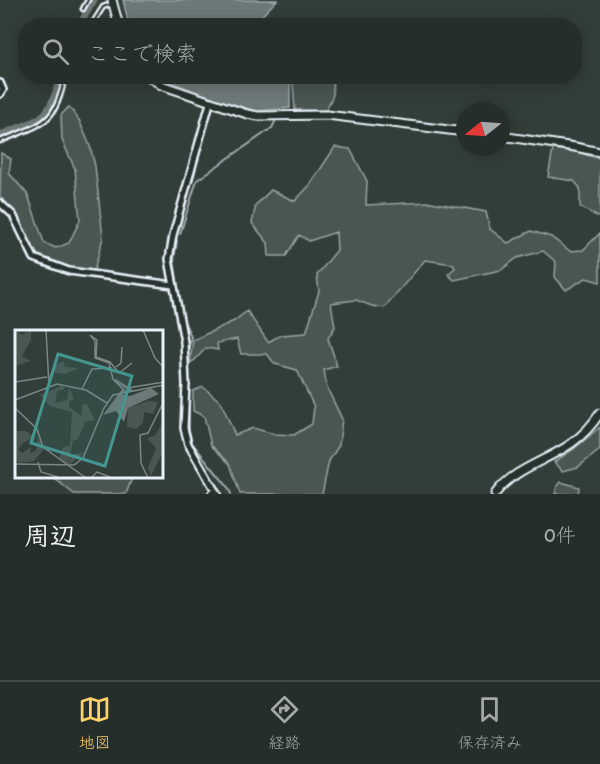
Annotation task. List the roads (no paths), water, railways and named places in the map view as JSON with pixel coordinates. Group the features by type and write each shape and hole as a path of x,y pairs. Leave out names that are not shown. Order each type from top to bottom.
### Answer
{"main road":[{"path":"113,1 117,18"},
{"path":"160,84 210,103 258,116 327,115 456,131"},
{"path":"510,137 600,152"},
{"path":"495,494 501,485 535,462 572,443 590,426 600,412"}],"street":[{"path":"0,83 3,90 0,94"},
{"path":"210,103 169,259 184,342 186,384 184,428 188,444 214,493"},
{"path":"0,203 13,215 34,258 69,271 173,285"}],"lane":[{"path":"83,9 88,0"},
{"path":"96,18 103,7 113,1"},
{"path":"0,141 45,122 54,112 61,98 64,84"}],"waterway":[{"path":"84,18 94,0"},
{"path":"0,135 25,126 41,117 52,102 58,84"},
{"path":"180,234 197,180 272,128 275,122"},
{"path":"177,241 174,260 183,319 191,337 188,374"},
{"path":"188,388 189,431 192,443 231,494"}]}
